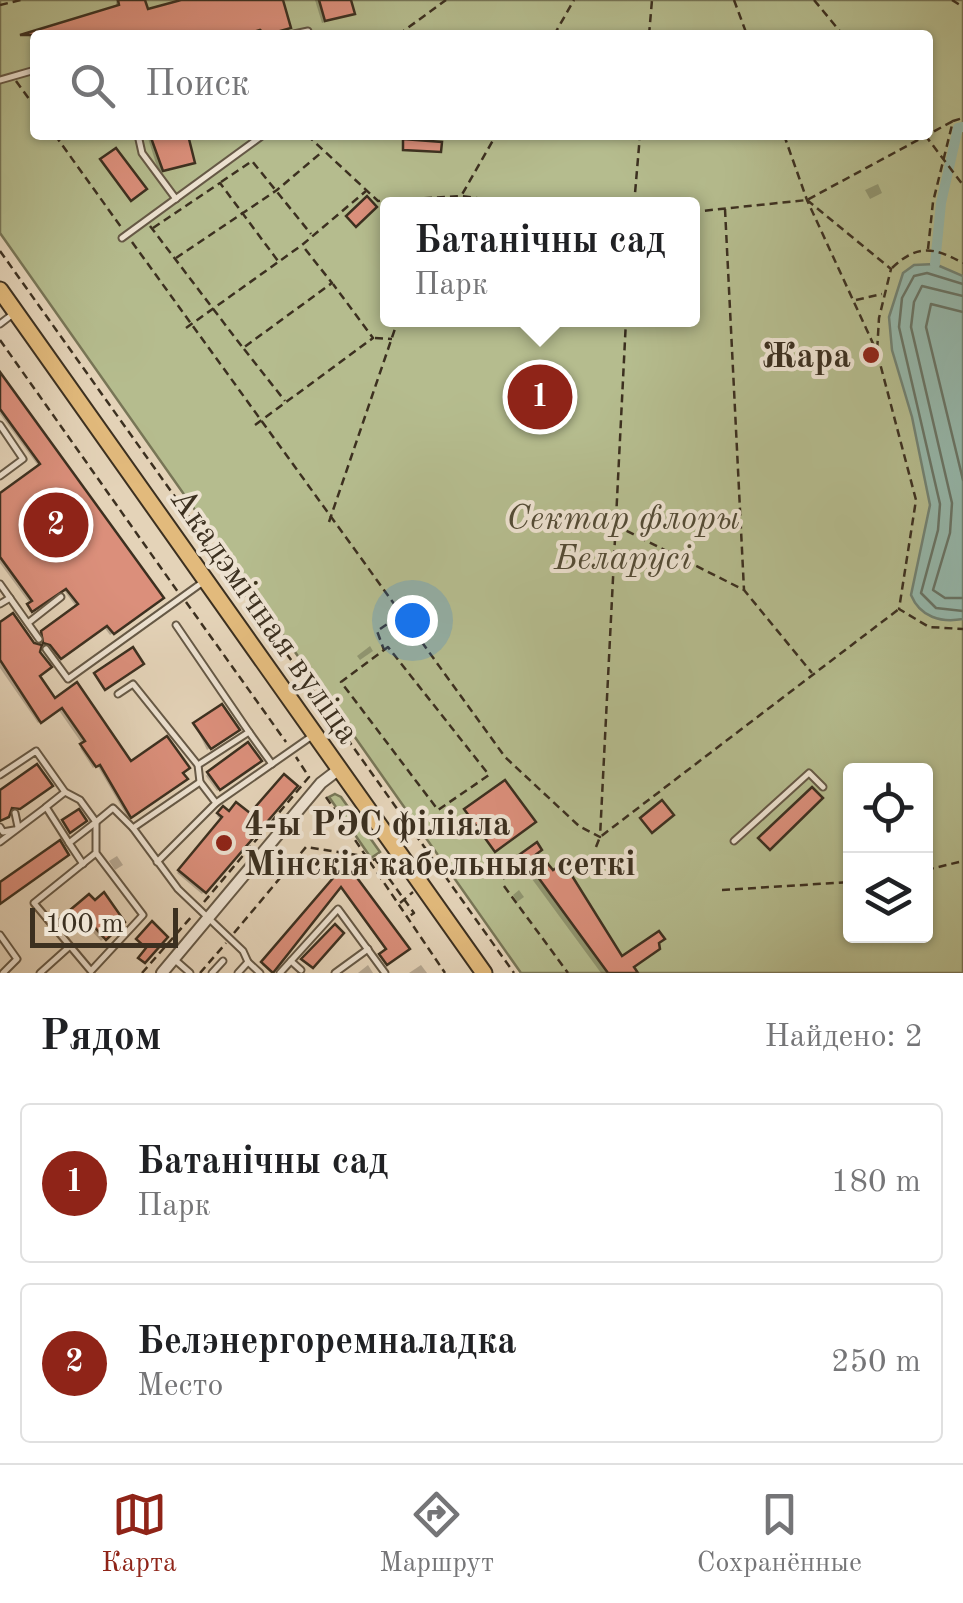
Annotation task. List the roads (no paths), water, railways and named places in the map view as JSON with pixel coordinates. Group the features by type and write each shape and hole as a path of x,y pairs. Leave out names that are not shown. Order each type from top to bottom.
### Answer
{"main road":[{"name":"Акадэмічная вуліца","path":"0,290 484,973"}],"street":[{"path":"162,973 321,783 338,770"}],"lane":[{"path":"0,80 30,71"},
{"path":"139,140 142,153 176,199"},
{"path":"125,236 255,140"},
{"path":"0,324 16,312"},
{"path":"0,425 23,459 0,476"},
{"path":"46,649 68,679 205,580"},
{"path":"0,584 39,640"},
{"path":"0,604 10,598"},
{"path":"28,623 61,598"},
{"path":"176,625 272,764"},
{"path":"118,694 132,684 198,765 200,782 216,803"},
{"path":"198,765 249,732"},
{"path":"157,862 216,803 314,735"},
{"path":"0,774 36,750 65,792 80,800 96,822 96,853 143,915 92,972 34,903 96,853"},
{"path":"734,841 809,774 823,787"},
{"path":"133,828 200,782"},
{"path":"0,842 65,792"},
{"path":"46,808 83,864"},
{"path":"69,843 112,808 133,828 207,920 230,938 260,973"},
{"path":"15,813 20,820 17,830"},
{"path":"0,827 3,832 17,830"},
{"path":"280,973 334,911 341,910 385,973"},
{"path":"0,935 16,959 3,973"},
{"path":"40,973 69,947"},
{"path":"335,973 368,949"},
{"path":"174,960 190,973"},
{"path":"212,973 222,961"},
{"path":"291,961 300,970"},
{"path":"238,973 248,962"}],"water":[{"path":"935,264 963,276 963,619 955,620 926,613 911,595 930,505 912,417 892,350 889,317 903,273 914,265"}],"waterway":[{"path":"935,264 941,203 958,128 963,127"}],"place":[{"name":"Жара","path":"871,355"},
{"name":"Батанічны сад","path":"540,397"},
{"name":"Белэнергоремналадка","path":"56,525"},
{"name":"4-ы РЭС філіяла Мінскія кабельныя сеткі","path":"224,843"}],"park label":[{"name":"Сектар флоры Беларусі","path":"623,537"}]}
